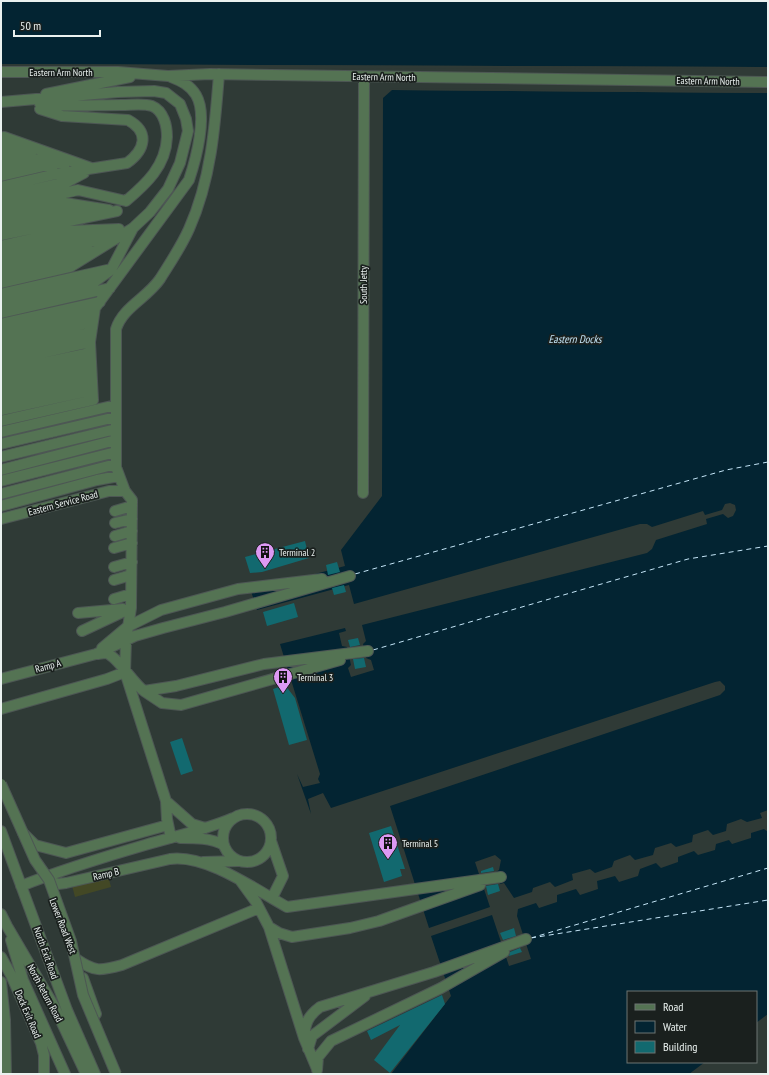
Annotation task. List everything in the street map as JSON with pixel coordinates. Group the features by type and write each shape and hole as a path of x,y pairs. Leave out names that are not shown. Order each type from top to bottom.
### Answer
{"lane":[{"name":"Eastern Arm North","path":"1,72 118,72 168,76 219,74 768,82"},
{"path":"171,838 168,825 166,801 125,672 127,627 131,608 132,547 125,491 116,441 116,343 119,321 129,309 145,297 154,287 189,229 199,203 209,166 219,74"},
{"path":"17,102 63,90 141,75"},
{"path":"1,421 93,400 91,357 94,312 189,180 194,165 200,123 200,109 197,97 184,82 168,76"},
{"name":"South Jetty","path":"363,493 364,77"},
{"path":"1,102 17,102 135,91 166,93 180,104 186,119 188,131 180,163 168,189 150,212 133,228 70,267 1,283"},
{"path":"1,187 56,174 93,169 127,162 137,156 143,146 142,134 138,125 128,120 62,116 17,102"},
{"path":"17,102 62,107 145,105 152,106 160,112 164,120 167,131 166,148 154,175 116,211 68,231"},
{"path":"1,138 4,137 93,169"},
{"path":"1,148 15,145 93,169"},
{"path":"1,157 24,152 93,169"},
{"path":"1,166 34,159 93,169"},
{"path":"1,176 44,166 93,169"},
{"path":"1,197 66,182 93,169"},
{"path":"1,207 78,190 126,201"},
{"path":"1,216 65,203 116,211"},
{"path":"1,226 65,212 116,211"},
{"path":"1,235 116,211"},
{"path":"1,246 68,231 133,228"},
{"path":"1,255 133,228"},
{"path":"1,265 70,249 133,228"},
{"path":"1,304 93,283 111,270 133,228"},
{"path":"1,273 71,258 133,228"},
{"path":"1,294 111,270"},
{"path":"1,313 110,288"},
{"path":"1,324 100,302"},
{"path":"1,333 94,312"},
{"path":"1,342 91,357"},
{"path":"1,352 91,357"},
{"path":"1,362 91,357"},
{"path":"1,372 91,357"},
{"path":"1,381 91,357"},
{"path":"1,391 91,357"},
{"path":"1,401 91,357"},
{"path":"1,410 91,357"},
{"path":"1,432 116,441"},
{"path":"1,438 116,441"},
{"path":"1,444 116,441"},
{"path":"1,450 116,441"},
{"path":"1,457 116,441"},
{"path":"1,463 116,441"},
{"path":"1,470 116,441"},
{"path":"1,475 116,441"},
{"path":"1,481 116,441"},
{"path":"1,488 116,441"},
{"path":"1,494 116,441"},
{"path":"1,500 116,441"},
{"path":"1,506 97,480 116,441"},
{"name":"Eastern Service Road","path":"1,520 109,491 125,491"},
{"path":"115,551 132,547"},
{"path":"115,551 132,547"},
{"path":"115,551 132,547"},
{"path":"115,551 132,547"},
{"path":"115,551 132,547"},
{"name":"Ramp A","path":"1,679 96,654 126,640 163,628 350,576 238,589 161,610 142,618 127,627"},
{"path":"80,622 131,608"},
{"path":"96,654 127,627"},
{"path":"96,654 107,654 144,691 162,703 181,705 368,651 264,664 176,686 144,691"},
{"path":"1,709 107,679 125,672"},
{"name":"Lower Road West","path":"1,781 19,829 47,878 76,959 121,1074"},
{"path":"1,784 35,860 47,878 72,941 83,995 116,1074"},
{"path":"166,801 192,824 205,828"},
{"path":"21,886 248,814 263,820 271,833 271,841 283,876 272,898"},
{"path":"233,818 224,830 224,845 228,852 239,860"},
{"path":"19,829 35,844 66,853 168,825"},
{"name":"North Exit Road","path":"1,831 67,1010 95,1074"},
{"path":"171,838 203,839 219,842 224,845"},
{"path":"196,862 239,860 247,862 260,858 266,854 271,841"},
{"name":"Ramp B","path":"47,878 58,884 66,884 163,861 176,859 196,862"},
{"path":"196,862 239,879 287,907 501,877 379,921 350,928 292,937 279,933 269,927"},
{"path":"239,879 259,908 269,927 304,1038 318,1072"},
{"path":"76,959 91,969 108,969 122,965 259,908"},
{"name":"North Return Road","path":"1,914 54,1006 86,1074"},
{"path":"7,926 23,980 65,1074"},
{"path":"304,1038 305,1022 311,1014 320,1007 373,991 526,939 441,988 331,1041 318,1057 318,1072"},
{"name":"Dock Exit Road","path":"1,957 12,975 39,1038 44,1055 44,1074"},
{"path":"1,982 4,1003 6,1074"},
{"path":"308,1049 312,1036 373,991"},
{"path":"1,1056 6,1041"}],"green space":[{"path":"106,868 111,887 75,897 70,878"}],"water":[{"path":"1,1 768,1 768,67 1,64"},
{"name":"Eastern Docks","path":"392,90 768,93 768,810 760,813 762,818 747,822 741,819 727,824 726,831 713,835 708,830 693,835 692,842 676,847 671,843 655,848 653,855 635,860 630,855 614,861 612,867 595,873 590,869 572,874 573,880 555,887 550,882 533,888 532,892 514,898 504,883 500,884 496,872 499,870 501,860 495,855 475,862 490,907 429,928 390,806 720,695 725,690 725,686 720,681 715,682 331,808 323,793 308,799 311,814 297,774 303,787 320,783 318,779 320,774 280,644 345,628 346,631 339,633 342,646 347,647 351,665 348,668 351,677 374,670 371,660 366,658 363,644 366,641 362,625 647,553 652,549 656,540 707,524 706,519 723,514 728,518 733,516 736,510 735,505 730,503 725,504 722,510 705,515 703,511 652,527 647,524 640,524 354,604 349,585 257,610 251,591 345,566 341,550 382,496 383,98"},
{"path":"764,829 768,832 768,1014 757,1022 757,991 627,991 627,1063 704,1063 689,1074 391,1074 451,996 431,936 492,915 509,966 531,959 517,916 518,909 536,903 539,908 557,902 557,895 576,889 580,895 598,889 597,881 615,876 619,882 638,876 640,869 656,863 661,868 678,862 678,857 694,851 698,855 715,850 716,844 729,840 732,844 751,838 751,833"}],"pier":[{"path":"1,64 768,67 768,69 211,68 1,66"},
{"path":"392,88 768,91 768,93 389,90"}],"building":[{"path":"305,541 309,558 262,572 250,573 245,557"},
{"path":"337,562 340,572 328,575 326,565"},
{"path":"344,585 346,592 334,595 332,588"},
{"path":"294,603 298,617 267,626 263,612"},
{"path":"358,638 360,645 350,647 348,640"},
{"path":"364,658 366,667 355,669 353,659"},
{"name":"Terminal 3","path":"285,685 295,698 307,740 289,745 273,689"},
{"path":"182,738 193,771 181,775 170,742"},
{"name":"Terminal 5","path":"391,826 405,869 400,869 402,876 384,882 369,833"},
{"path":"493,867 494,871 481,873 481,871"},
{"path":"498,884 500,891 488,895 486,886"},
{"path":"514,928 516,936 503,940 500,933"},
{"path":"520,948 522,952 509,956 510,952"},
{"path":"442,995 445,1004 390,1073 374,1060 400,1025 371,1040 367,1031"}],"ferry route":[{"path":"355,574 726,470 768,462"},
{"path":"373,650 688,559 768,546"},
{"path":"531,938 768,868"},
{"path":"531,938 768,900"}],"place":[{"name":"Terminal 2","path":"265,569"},
{"name":"Terminal 3","path":"283,694"},
{"name":"Terminal 5","path":"388,860"}]}
